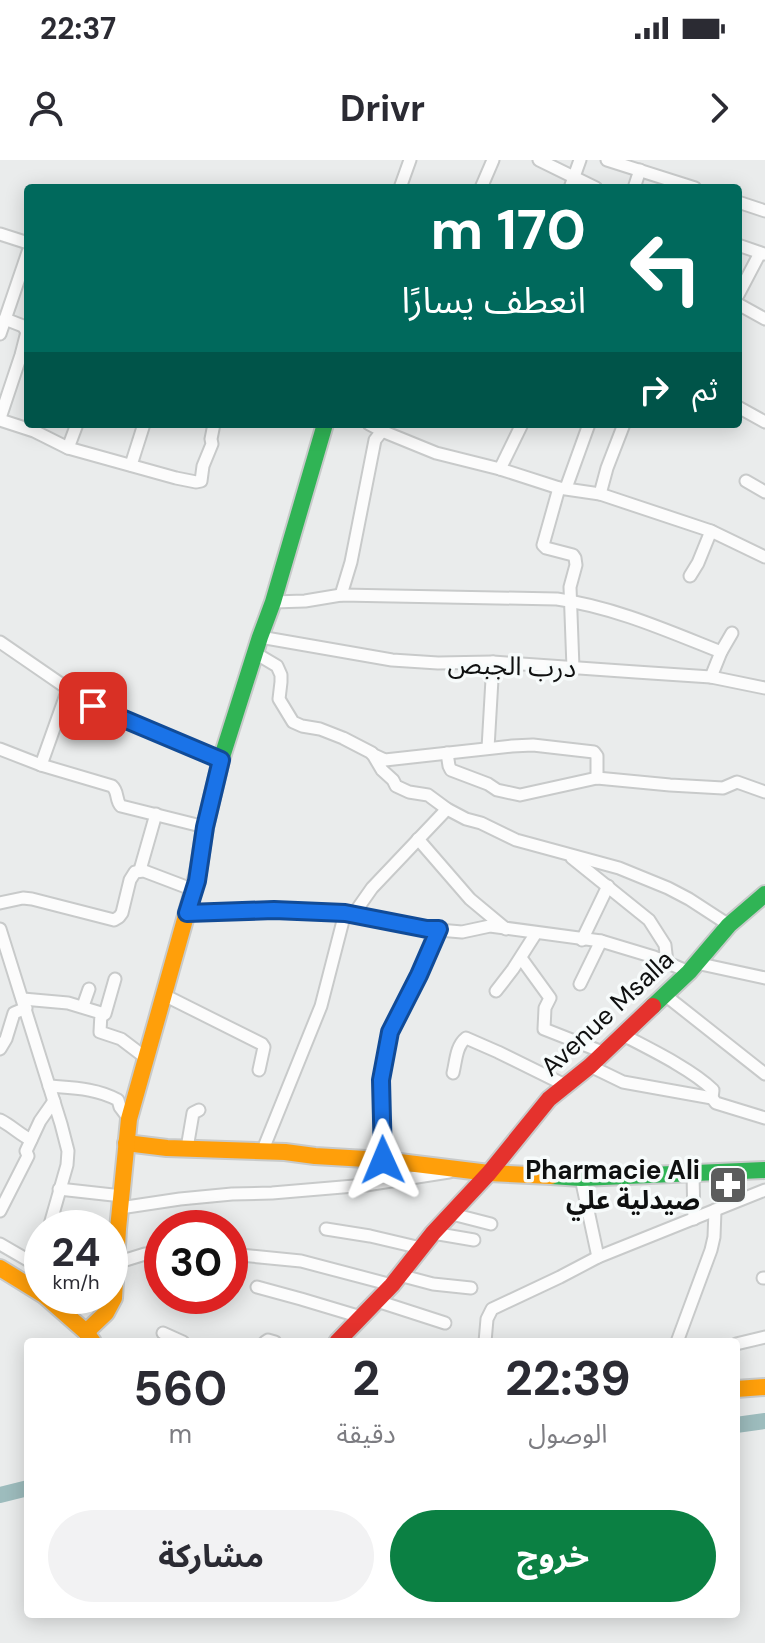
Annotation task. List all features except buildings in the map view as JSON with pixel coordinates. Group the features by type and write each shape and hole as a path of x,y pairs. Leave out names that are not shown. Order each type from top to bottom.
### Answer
{"street":[{"path":"401,184 410,160"},
{"path":"483,184 493,160"},
{"path":"539,160 572,182 580,160"},
{"path":"607,160 683,184"},
{"path":"635,184 640,170"},
{"path":"742,203 765,211"},
{"path":"0,234 24,242"},
{"path":"742,246 762,253 742,288"},
{"path":"0,333 24,264"},
{"path":"742,306 765,319"},
{"path":"5,319 24,328"},
{"path":"24,344 0,419 24,427"},
{"path":"742,409 765,422"},
{"path":"26,428 68,448 196,482 201,481 212,444 213,428"},
{"path":"68,448 76,428"},
{"path":"131,465 143,428"},
{"path":"120,1210 129,1119 197,881 205,827 221,760 273,602 324,428"},
{"path":"341,595 351,562 375,440 382,428 436,453 563,488 600,494 711,531 765,557"},
{"path":"500,469 520,428"},
{"path":"573,668 570,587 575,558 543,545 587,428"},
{"path":"600,494 622,428"},
{"path":"746,481 765,492"},
{"path":"690,576 711,531"},
{"path":"273,602 341,595 557,599 657,626 721,652"},
{"path":"711,677 732,633"},
{"path":"0,642 93,706 221,760"},
{"path":"257,645 277,666 281,682 279,699 293,722 343,738 385,760 533,745 594,752 597,756 597,778"},
{"name":"درب الجبص","path":"257,645 392,660 493,662 711,677 765,688"},
{"path":"488,748 493,662"},
{"path":"41,765 68,689"},
{"path":"0,749 112,786 121,806 205,827"},
{"path":"372,753 396,786 428,795 466,819 516,840 619,868 668,888 729,925"},
{"path":"447,753 451,770 511,794 533,793 597,778 723,788 737,782 765,792"},
{"path":"262,1152 321,1006 349,914 447,809"},
{"path":"0,903 32,899 114,920 122,913 132,875 140,870 156,814"},
{"path":"418,839 470,899 506,929"},
{"path":"566,854 649,920 665,945 667,963"},
{"path":"140,870 194,890"},
{"path":"582,940 608,886"},
{"name":"Avenue Msalla","path":"341,1338 489,1173 532,1118 565,1085 605,1053 665,995 729,925 765,894"},
{"path":"187,913 274,910 349,914 427,929 462,932 490,926 601,941 667,963 765,978"},
{"path":"0,929 68,1151 54,1210"},
{"path":"383,1160 381,1080 390,1032 439,929"},
{"path":"496,991 536,933"},
{"path":"580,984 601,941"},
{"path":"521,958 550,998 545,1008 543,1029 605,1053"},
{"path":"115,979 102,1016 100,1032 121,1039 146,1058"},
{"path":"83,1006 89,989"},
{"path":"164,995 262,1044 259,1070"},
{"path":"665,995 765,1074"},
{"path":"0,1049 14,1013 24,1003 83,1006 102,1016"},
{"path":"623,1035 712,1088 712,1098 716,1103 765,1118"},
{"path":"453,1073 459,1048 466,1038 565,1085"},
{"path":"590,1066 623,1082 712,1098"},
{"path":"49,1086 92,1090 110,1096 118,1100 129,1119"},
{"path":"0,1211 28,1156 26,1151 40,1121 54,1101"},
{"path":"187,1148 193,1113 199,1110"},
{"path":"0,1120 31,1140"},
{"path":"126,1143 167,1148 285,1152 489,1173 581,1178 765,1170"},
{"path":"59,1189 121,1202 366,1185 457,1170"},
{"path":"693,1174 694,1219"},
{"path":"581,1178 598,1257"},
{"path":"485,1338 487,1319 492,1309 598,1257 765,1190"},
{"path":"678,1338 711,1250 715,1210"},
{"path":"452,1214 491,1224"},
{"path":"326,1229 421,1248"},
{"path":"433,1233 474,1240"},
{"path":"0,1244 24,1258"},
{"path":"248,1256 301,1261 396,1280 471,1288"},
{"path":"0,1268 24,1283"},
{"path":"257,1287 361,1317"},
{"path":"377,1301 445,1323"},
{"path":"63,1314 89,1337 104,1314"},
{"path":"163,1333 173,1338"},
{"path":"740,1343 765,1337"},
{"path":"740,1389 765,1387"}],"waterway":[{"path":"740,1424 765,1421"},
{"path":"0,1495 24,1489"}],"traffic: fast":[{"path":"198,873 221,760 273,602 324,428"},
{"path":"653,1006 689,972 729,925 765,894"},
{"path":"551,1176 581,1178 765,1170"}],"traffic: slow":[{"path":"86,1332 106,1313 114,1298 129,1119 198,873"},
{"path":"126,1143 167,1148 285,1152 489,1173 551,1176"},
{"path":"0,1268 24,1283"},
{"path":"66,1314 90,1338"},
{"path":"740,1389 765,1387"}],"traffic: jam":[{"path":"341,1338 392,1285 549,1099 590,1066 653,1006"}],"place":[{"name":"Pharmacie Ali صيدلية علي","path":"728,1185"}],"route":[{"path":"93,706 221,760 205,827 197,881 187,913 274,910 345,913 439,929 390,1032 383,1059 383,1160"}]}
